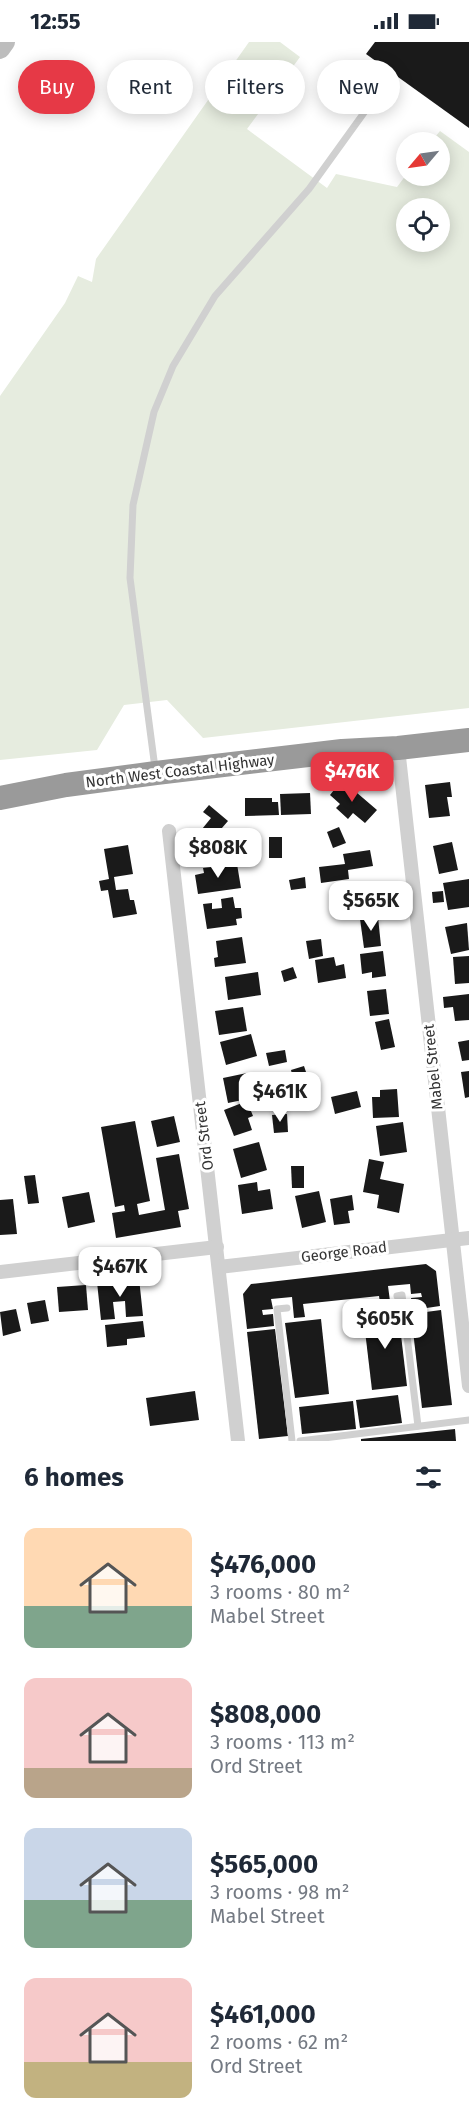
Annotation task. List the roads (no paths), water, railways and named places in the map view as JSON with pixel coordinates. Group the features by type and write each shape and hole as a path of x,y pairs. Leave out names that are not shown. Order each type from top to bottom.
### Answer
{"highway":[{"name":"North West Coastal Highway","path":"0,798 66,785 156,773 342,751 398,748 469,740"}],"main road":[{"path":"0,49 5,42"}],"street":[{"name":"Mabel Street","path":"398,748 469,1386"},
{"name":"Ord Street","path":"169,831 238,1441"},
{"name":"George Road","path":"219,1267 469,1238"},
{"path":"0,1272 217,1247"}],"lane":[{"path":"156,773 130,578 133,505 154,412 173,366 215,296 309,189 364,114"},
{"path":"397,1296 402,1295 418,1426"},
{"path":"287,1308 277,1309 292,1441"},
{"path":"300,1441 469,1420"}]}
